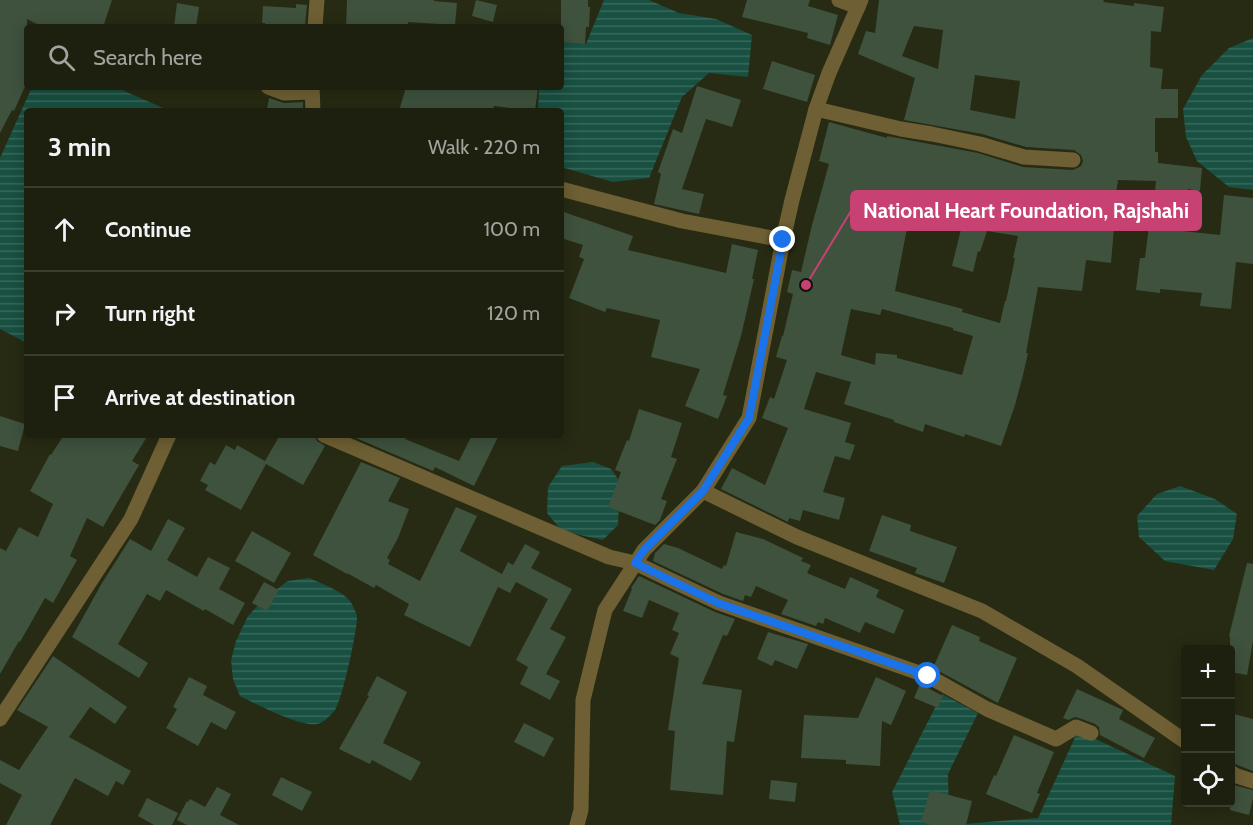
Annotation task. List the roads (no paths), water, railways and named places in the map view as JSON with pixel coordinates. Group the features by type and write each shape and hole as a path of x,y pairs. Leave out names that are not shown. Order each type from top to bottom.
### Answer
{"street":[{"path":"315,24 317,0"},
{"path":"577,825 581,810 583,700 605,610 644,550 703,491 749,418 783,240 816,109 860,4 839,0"},
{"path":"276,90 284,93 312,90 314,108"},
{"path":"816,109 901,129 971,142 1024,157 1072,160"},
{"path":"564,190 682,221 783,240"},
{"path":"0,719 131,519 168,438"},
{"path":"331,438 609,557 635,563 718,603 928,676 987,709 1056,739 1076,727 1091,733"},
{"path":"703,491 797,537 982,611 1077,666 1181,739"},
{"path":"1235,775 1253,781"}],"water":[{"path":"604,0 649,0 679,13 716,19 752,35 748,77 709,73 682,97 649,178 613,182 564,168 564,108 538,108 539,90 564,90 564,42 586,44"},
{"path":"1253,38 1253,190 1229,187 1197,161 1186,137 1183,109 1202,75 1229,48"},
{"path":"31,90 122,90 163,108 24,108 24,341 0,329 0,158"},
{"path":"593,462 611,469 620,482 618,525 603,540 562,531 547,513 548,487 562,466"},
{"path":"1180,486 1215,499 1237,514 1233,539 1214,570 1165,561 1139,537 1137,516 1157,494"},
{"path":"309,578 341,593 351,603 357,616 349,664 338,704 329,716 317,724 289,719 240,696 233,679 231,660 236,641 248,616 265,598 288,581"},
{"path":"942,694 978,713 948,774 949,809 964,824 1038,818 1078,731 1175,776 1171,825 900,825 892,792"}],"place":[{"name":"National Heart Foundation, Rajshahi","path":"806,285"}]}
